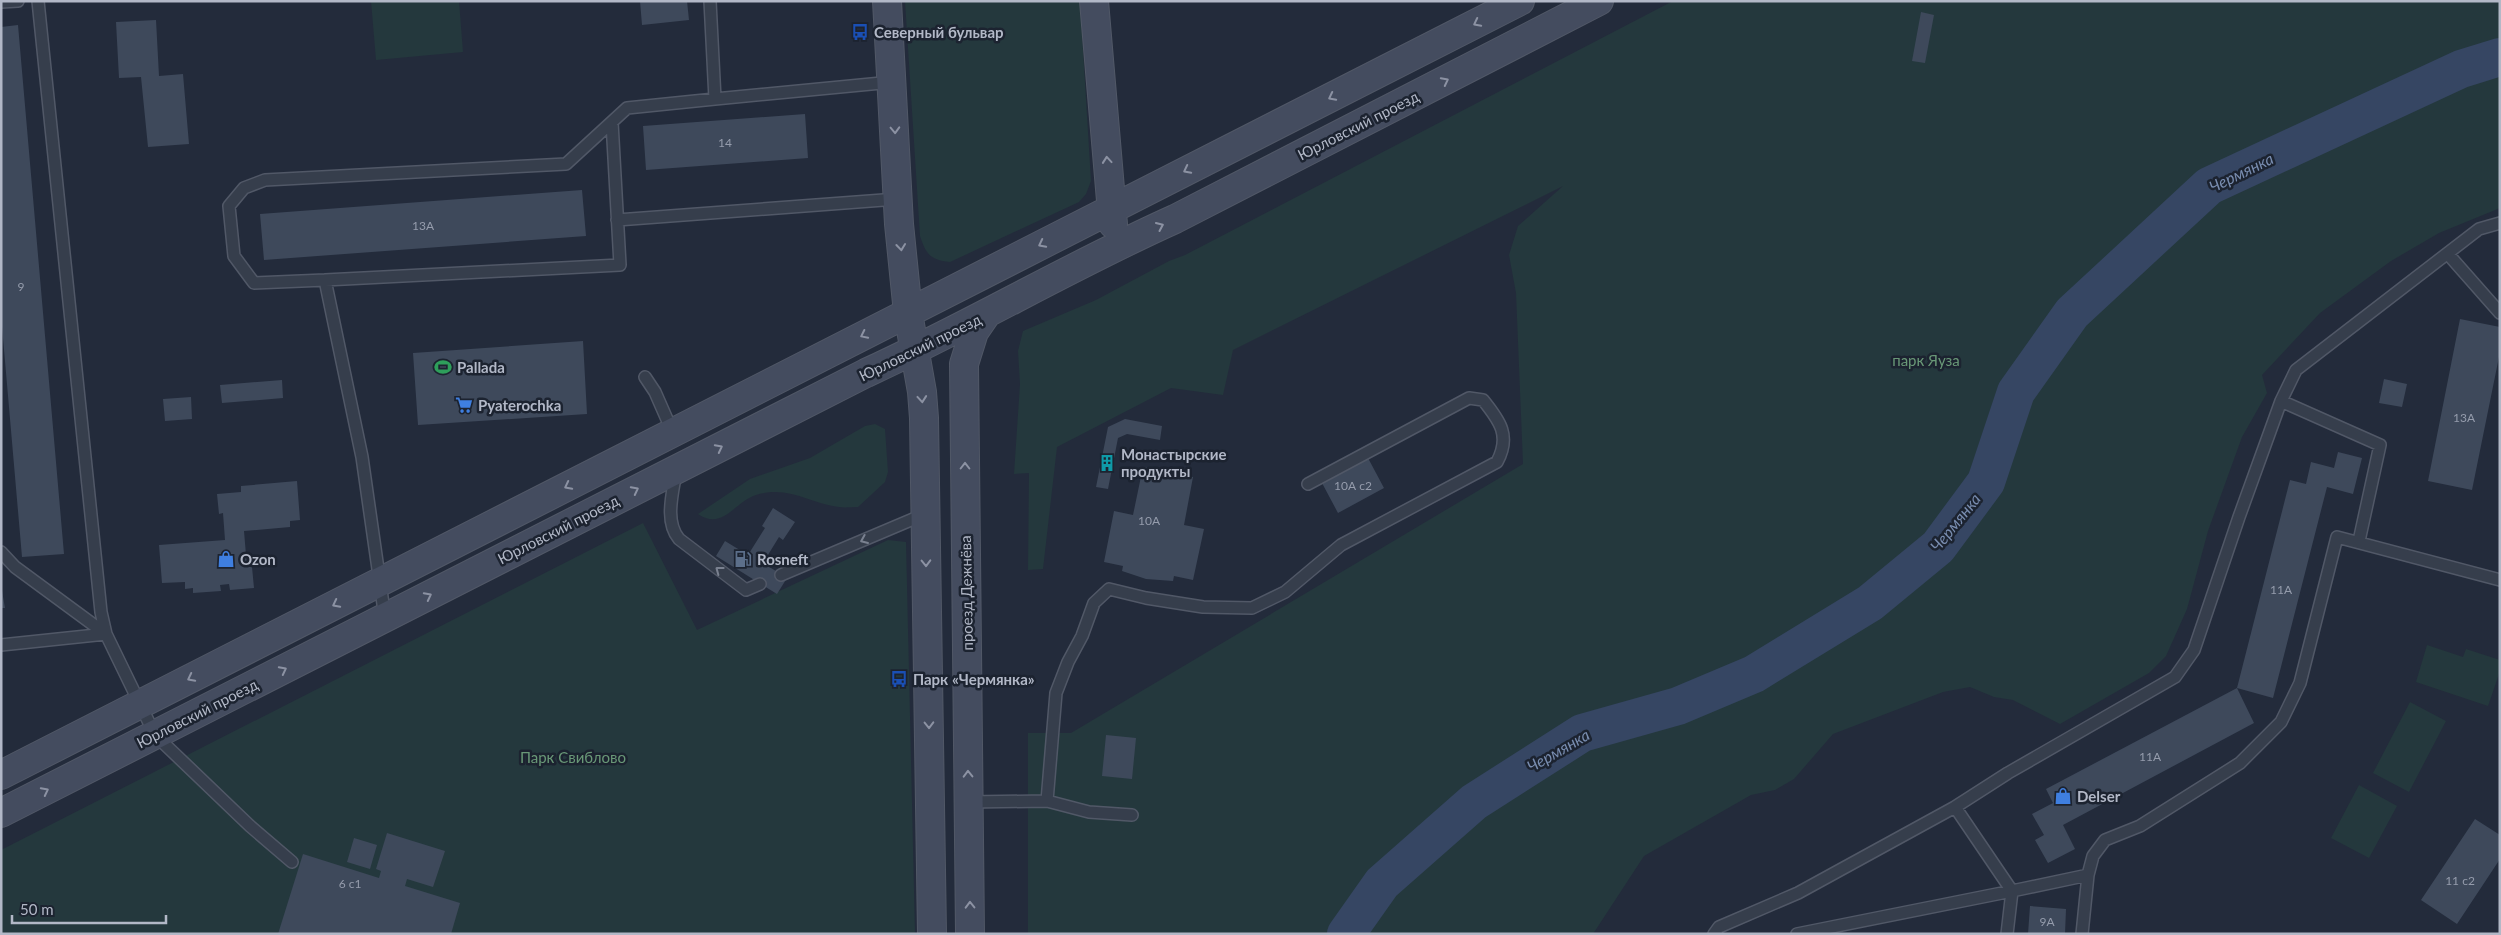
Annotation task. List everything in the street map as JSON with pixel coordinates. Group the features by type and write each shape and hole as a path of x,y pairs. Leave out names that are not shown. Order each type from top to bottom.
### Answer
{"main road":[{"path":"887,1 897,199 908,313 922,392 924,418 932,934"},
{"path":"1094,1 1115,246"},
{"path":"1,775 1520,1"},
{"name":"Юрловский проезд","path":"1,813 866,373 984,316 1115,246 1175,219 1599,1"},
{"name":"проезд Дежнёва","path":"970,934 964,364 974,332 984,316"}],"lane":[{"path":"1,2 18,1"},
{"path":"38,1 101,612 106,634 154,735 250,826 292,862"},
{"path":"710,1 715,99"},
{"path":"612,122 620,265 254,283 234,256 229,206 244,188 265,180 566,164 626,108 892,82"},
{"path":"617,220 897,199"},
{"path":"1714,934 1719,927 1798,893 1955,807 2008,773 2175,677 2194,650 2239,517 2282,401 2296,370 2479,230 2500,223"},
{"path":"2448,254 2500,313"},
{"path":"324,280 362,457 385,618"},
{"path":"645,377 655,392 673,433"},
{"path":"1047,801 1056,693 1068,662 1082,636 1094,602 1109,589 1146,598 1203,607 1252,608 1285,592 1341,545 1497,462 1504,449 1500,422 1483,400 1469,398 1308,484"},
{"path":"2282,401 2380,445 2359,541"},
{"path":"676,470 671,521 674,533 746,590 760,584"},
{"path":"781,575 925,514"},
{"path":"2082,934 2088,875 2093,856 2105,840 2140,826 2240,763 2281,722 2300,683 2337,537 2499,576"},
{"path":"1,552 15,567 106,634"},
{"path":"1,645 106,634"},
{"path":"968,802 1047,801 1089,812 1132,815"},
{"path":"1955,807 2012,891 2008,934"},
{"path":"1796,934 2088,875"}],"green space":[{"path":"371,1 459,1 463,52 376,60"},
{"path":"905,1 1080,1 1091,181 1086,194 1079,202 950,262 933,258 927,252 920,236"},
{"name":"парк Яуза","path":"1673,1 2500,1 2500,208 2439,233 2391,261 2320,313 2262,375 2267,393 2242,437 2208,531 2187,609 2166,656 2149,673 2060,724 2013,700 1994,697 1970,687 1943,692 1833,734 1794,779 1775,790 1751,795 1644,856 1593,934 1028,934 1028,733 1071,733 1523,464 1516,293 1509,255 1518,226 1563,186 1233,350 1223,395 1171,388 1057,447 1043,569 1028,570 1029,473 1014,474 1020,384 1018,351 1023,331 1096,300 1169,261 1185,255"},
{"path":"875,424 885,429 888,472 885,482 858,507 828,505 779,492 756,495 728,514 715,519 698,514 750,479 810,458 865,426"},
{"name":"Парк Свиблово","path":"643,523 697,630 888,540 906,542 915,934 1,934 1,850"},
{"path":"2427,645 2463,657 2466,649 2500,660 2500,671 2488,706 2416,682"},
{"path":"2410,702 2446,721 2409,792 2373,773"},
{"path":"2359,785 2397,806 2369,858 2331,838"}],"building":[{"path":"640,1 687,1 689,20 642,25"},
{"path":"1921,12 1934,15 1925,63 1912,61"},
{"path":"156,20 159,76 183,74 189,144 148,147 141,77 119,78 116,22"},
{"path":"18,25 64,554 22,557 1,315 1,27"},
{"path":"805,114 808,158 646,170 643,126"},
{"path":"582,190 586,236 264,260 260,214"},
{"path":"2460,319 2500,327 2500,352 2472,490 2428,481"},
{"path":"583,341 587,414 418,425 413,353"},
{"path":"2384,379 2407,384 2402,407 2379,403"},
{"path":"282,380 283,398 222,403 220,385"},
{"path":"191,397 192,419 165,421 163,399"},
{"name":"Монастырские продукты","path":"1125,419 1162,426 1160,440 1127,434 1118,438 1108,489 1096,487 1108,427"},
{"path":"2338,452 2362,458 2353,494 2327,487 2273,698 2237,688 2290,480 2306,484 2311,462 2334,468"},
{"path":"1368,458 1384,488 1338,513 1322,483"},
{"path":"1143,467 1193,477 1184,525 1204,529 1193,580 1174,576 1173,581 1146,579 1122,571 1123,566 1104,562 1114,511 1133,515"},
{"path":"297,481 300,520 290,521 290,527 244,531 247,567 252,567 254,588 230,590 229,584 220,585 221,591 193,593 193,588 185,589 185,582 162,583 159,545 225,540 223,513 219,514 217,494 241,492 241,486"},
{"name":"Rosneft","path":"773,508 795,522 783,540 779,537 763,563 787,578 777,594 716,556 725,541 748,555 765,528 762,526"},
{"path":"1,585 5,608 1,608"},
{"path":"2237,688 2254,723 2063,825 2075,849 2048,863 2035,840 2044,835 2032,814 2053,803 2046,789"},
{"path":"1106,735 1136,738 1132,779 1102,776"},
{"path":"2475,819 2500,835 2500,859 2457,924 2421,900"},
{"path":"387,833 445,851 433,887 407,879 405,886 460,903 451,934 278,934 303,854 379,878 381,871 376,869"},
{"path":"354,838 377,845 370,869 347,862"},
{"path":"2030,906 2066,909 2065,934 2028,934"}],"waterway":[{"name":"Чермянка","path":"1346,934 1382,883 1474,802 1582,733 1678,706 1754,674 1870,603 1938,547 1986,482 2016,392 2072,313 2209,186 2461,69 2500,57"}],"place":[{"name":"Северный бульвар","path":"860,32"},
{"name":"Pallada","path":"443,367"},
{"name":"Pyaterochka","path":"464,405"},
{"name":"Монастырские продукты","path":"1107,463"},
{"name":"Ozon","path":"226,559"},
{"name":"Rosneft","path":"743,559"},
{"name":"Парк «Чермянка»","path":"899,679"},
{"name":"Delser","path":"2063,796"}]}
